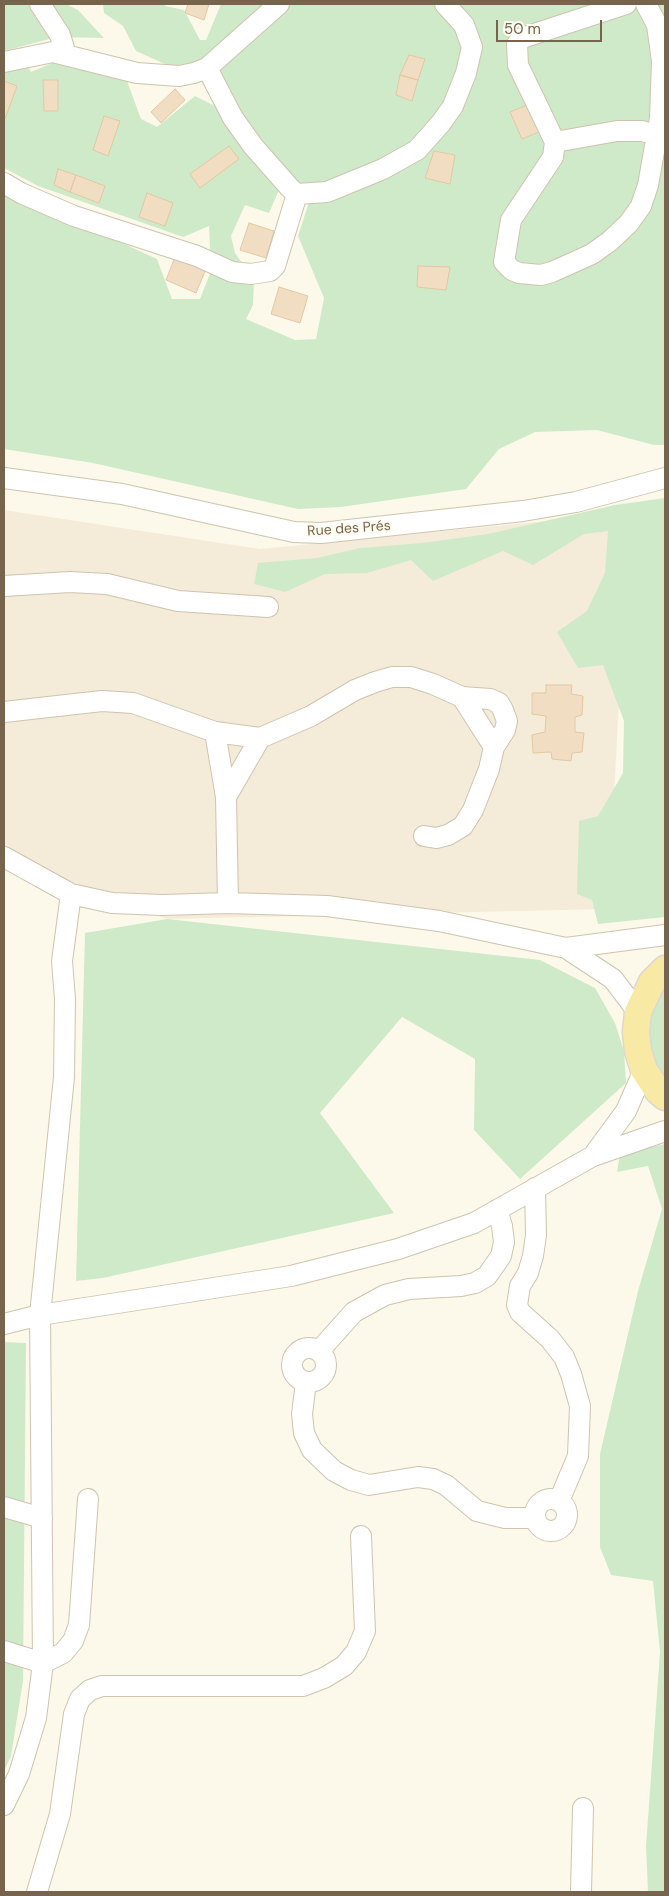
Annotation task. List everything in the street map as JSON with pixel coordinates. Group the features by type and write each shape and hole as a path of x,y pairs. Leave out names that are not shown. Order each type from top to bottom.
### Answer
{"main road":[{"path":"665,969 652,982 638,1012 636,1032 638,1052 644,1070 665,1097"}],"street":[{"path":"40,4 60,35 66,55"},
{"path":"4,62 53,52 137,73 179,76 207,68 280,4"},
{"path":"297,194 336,189 383,169 417,150 441,123 458,94 471,59 472,48 464,25 445,4"},
{"path":"626,4 522,38 517,44 518,65 521,73 555,142 553,157 511,220 504,262 512,270 519,273 541,275 592,254 610,241 629,223 641,206 648,185 661,104 662,61 657,25 646,4"},
{"path":"207,68 233,118 276,174 297,194"},
{"path":"555,142 617,130 642,131 656,135"},
{"path":"4,184 74,216 196,256 232,272 251,274 265,272 275,266 297,194"},
{"name":"Rue des Prés","path":"4,478 122,494 294,532 321,533 523,511 576,502 665,478"},
{"path":"4,586 70,582 107,584 178,601 268,607"},
{"path":"4,712 102,701 133,703 215,732 260,738 311,716 355,690 392,677 411,677 462,696 490,699 499,703 507,721 505,730 494,747 489,770 473,810 463,826 448,835 436,838 424,836"},
{"path":"462,696 494,747"},
{"path":"215,732 226,797 228,902"},
{"path":"226,797 260,738"},
{"path":"4,858 71,894 112,902 162,904 228,902 327,906 439,921 566,948 665,935"},
{"path":"4,1805 11,1772 36,1718 43,1663 40,1315 64,1077 65,1000 62,961 71,894"},
{"path":"566,948 612,979 638,1012"},
{"path":"592,1156 626,1111 644,1070"},
{"path":"4,1324 40,1315 291,1276 360,1260 474,1223 592,1156 665,1131"},
{"path":"497,1210 502,1226 503,1249 495,1267 484,1278 475,1283 461,1286 409,1289 385,1295 354,1312 319,1351 326,1360 325,1372 318,1380 306,1382 302,1414 304,1433 312,1450 334,1471 351,1480 369,1485 418,1476 433,1479 446,1485 477,1511 505,1518 535,1518 543,1529 554,1531 563,1526 567,1515 559,1501 578,1456 580,1406 564,1357 550,1338 520,1312 517,1305 518,1296 533,1256 536,1235 535,1188"},
{"path":"484,1278 506,1285 518,1296"},
{"path":"4,1651 43,1663 63,1653 73,1641 79,1625 88,1500"},
{"path":"4,1508 42,1518"},
{"path":"37,1892 60,1814 74,1714 80,1699 90,1690 102,1686 303,1686 324,1678 344,1666 356,1652 365,1632 361,1536"},
{"path":"582,1892 584,1808"}],"shaded area":[{"path":"4,510 260,549 629,513 608,909 167,919 4,856"}],"green space":[{"path":"4,4 66,4 78,10 104,38 57,37 4,51"},
{"path":"103,4 165,4 165,6 184,10 200,40 206,40 221,4 665,4 665,445 654,445 597,430 535,432 499,449 466,489 341,507 298,509 93,463 4,449 4,189 157,259 172,299 200,299 211,271 209,226 183,237 38,186 4,168 4,66 25,61 31,72 64,58 108,71 127,81 141,119 157,127 195,96 219,108 208,78 187,74 136,51 123,26 104,13","holes":["282,183 311,196 298,236 324,298 316,339 295,340 246,319 253,305 254,280 235,253 231,236 245,205 269,213"]},
{"path":"665,498 665,917 598,924 592,900 577,894 579,821 598,816 623,773 624,721 603,665 578,668 557,632 587,611 605,573 608,531 584,534 533,565 503,551 433,581 411,560 367,573 325,574 285,592 254,584 258,563 317,558 360,548 422,543 488,534 615,505"},
{"path":"167,919 540,960 595,988 615,1023 624,1051 626,1083 520,1179 474,1130 475,1059 402,1017 320,1113 394,1213 103,1278 76,1281 85,933"},
{"path":"665,981 665,1084 651,1062 645,1034 649,1006"},
{"path":"665,1144 665,1892 648,1892 646,1846 660,1652 653,1581 611,1575 600,1547 600,1454 638,1291 662,1209 648,1166 617,1172 620,1154"},
{"path":"4,1342 26,1343 23,1681 11,1756 4,1771"}],"building":[{"path":"188,4 209,4 204,20 185,13"},
{"path":"409,55 425,59 418,80 400,75"},
{"path":"400,75 418,80 412,101 396,95"},
{"path":"43,80 58,80 58,111 44,111"},
{"path":"4,81 17,86 5,119 4,119"},
{"path":"175,89 185,100 161,123 151,112"},
{"path":"527,105 539,132 522,139 510,112"},
{"path":"104,116 120,121 108,156 93,150"},
{"path":"229,146 239,159 200,188 190,174"},
{"path":"434,151 455,155 450,184 425,178"},
{"path":"58,169 76,175 70,192 54,185"},
{"path":"76,175 105,186 99,203 70,192"},
{"path":"147,193 173,203 165,226 139,217"},
{"path":"249,223 274,231 266,258 240,250"},
{"path":"175,257 206,269 196,293 166,280"},
{"path":"418,266 450,267 446,290 417,287"},
{"path":"279,287 308,296 300,323 271,314"},
{"path":"546,685 572,685 571,694 583,696 582,715 575,717 575,732 584,733 582,752 572,753 571,761 552,759 551,752 533,753 532,735 545,732 546,716 532,714 532,693 546,693"}]}
